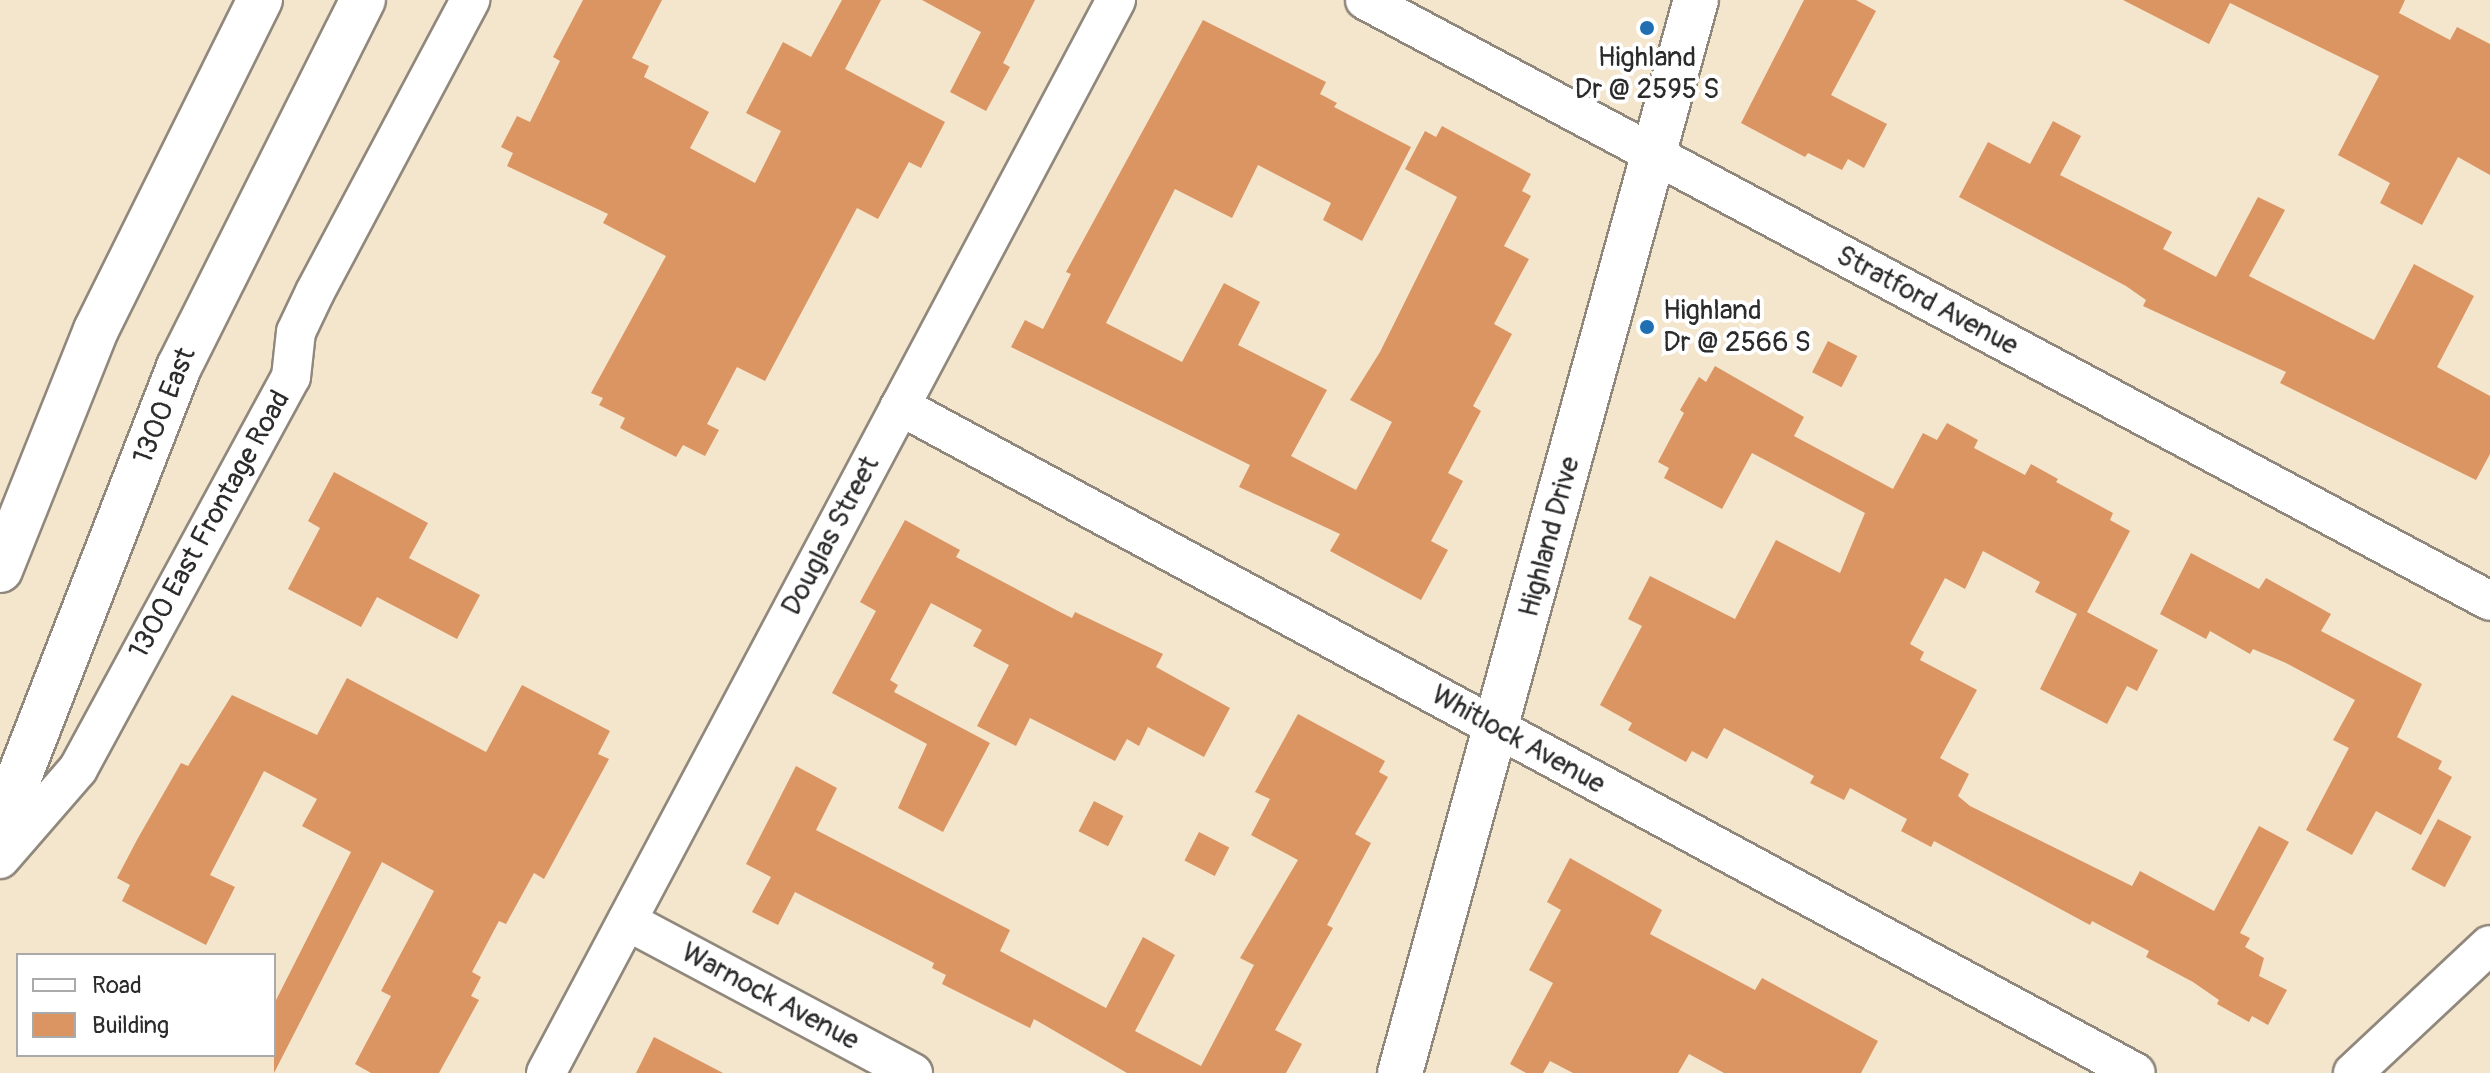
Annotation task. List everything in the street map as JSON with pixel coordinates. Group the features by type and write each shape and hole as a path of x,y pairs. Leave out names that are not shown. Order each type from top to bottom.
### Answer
{"main road":[{"path":"0,570 96,330 175,161 260,0"},
{"name":"1300 East","path":"0,826 179,367 363,0"},
{"name":"Highland Drive","path":"1400,1073 1696,0"}],"street":[{"name":"1300 East Frontage Road","path":"0,859 78,769 291,377 296,332 470,0"},
{"name":"Douglas Street","path":"546,1073 1116,0"},
{"name":"Stratford Avenue","path":"1365,0 2490,601"},
{"name":"Whitlock Avenue","path":"900,406 2136,1073"},
{"name":"Warnock Avenue","path":"627,921 913,1073"},
{"path":"2353,1073 2490,945"}],"building":[{"path":"583,0 662,0 632,58 649,66 644,77 709,112 690,148 755,183 781,131 746,113 783,42 811,57 842,0 881,0 845,69 945,122 921,168 909,162 878,219 857,208 765,381 737,367 707,424 719,430 705,456 683,445 676,457 620,428 625,418 599,405 603,398 591,393 666,256 603,223 608,214 507,166 513,153 501,147 517,116 530,122 560,61 553,57"},
{"path":"922,0 1035,0 1003,63 1010,67 986,111 950,92 981,32"},
{"path":"1804,0 1856,0 1876,11 1831,95 1887,124 1864,168 1848,159 1842,170 1808,153 1805,157 1741,123"},
{"path":"2123,0 2405,0 2399,13 2450,40 2457,27 2490,44 2490,175 2458,157 2422,225 2380,203 2390,183 2338,155 2379,76 2230,3 2209,44"},
{"path":"1203,20 1326,82 1320,94 1337,103 1334,107 1411,147 1362,241 1323,220 1331,203 1258,165 1232,218 1175,189 1106,323 1182,362 1224,283 1260,302 1238,345 1327,390 1291,456 1356,490 1392,422 1350,400 1380,352 1457,197 1405,169 1425,131 1436,137 1442,126 1531,174 1522,191 1531,196 1504,246 1529,259 1494,324 1512,334 1473,406 1481,411 1448,473 1463,481 1431,541 1448,550 1421,600 1330,551 1340,534 1239,487 1250,465 1011,347 1025,320 1043,329 1071,274 1066,272"},
{"path":"2053,121 2081,136 2060,175 2172,232 2163,249 2216,277 2258,197 2285,210 2249,276 2374,340 2414,264 2474,296 2437,367 2490,396 2490,454 2476,480 2280,383 2286,372 2143,306 2146,300 2126,286 1959,197 1988,142 2030,164"},
{"path":"1828,341 1857,356 1842,387 1812,372"},
{"path":"1715,366 1804,417 1794,436 1893,489 1923,433 1937,440 1947,423 1978,440 1974,448 2025,475 2031,464 2058,479 2056,482 2113,513 2110,520 2130,531 2087,612 2158,650 2137,691 2127,686 2107,724 2040,689 2077,614 2035,592 2040,582 1983,551 1965,589 1945,578 1910,644 1924,652 1920,660 1977,690 1940,758 1969,774 1958,796 1970,806 2132,886 2140,871 2214,911 2259,826 2289,842 2240,933 2250,938 2245,947 2264,958 2259,976 2287,990 2268,1025 2252,1016 2249,1022 2217,1004 2219,1000 2193,982 2146,957 2149,951 2092,921 2090,925 1934,841 1931,847 1901,831 1907,819 1850,788 1844,800 1810,783 1814,776 1724,728 1707,759 1692,751 1686,762 1628,730 1632,723 1600,705 1642,626 1628,619 1650,576 1735,619 1776,540 1840,573 1865,513 1752,453 1722,509 1664,478 1669,468 1658,462 1684,413 1680,410 1699,377 1706,382"},
{"path":"334,472 428,523 409,558 480,595 457,639 377,597 361,627 288,589 320,528 308,521"},
{"path":"905,520 960,550 956,557 1058,611 1072,618 1075,612 1163,654 1156,667 1230,708 1204,757 1148,727 1139,746 1127,739 1115,761 1030,718 1016,746 977,726 1009,665 973,646 982,630 931,603 890,680 898,685 894,692 990,743 943,832 898,808 927,744 832,693 876,611 860,602"},
{"path":"2191,553 2259,589 2266,578 2331,614 2321,631 2422,684 2397,737 2442,761 2438,769 2452,777 2421,835 2376,811 2352,855 2306,830 2349,748 2333,740 2355,700 2286,663 2253,649 2250,654 2210,631 2206,639 2160,614"},
{"path":"347,678 486,752 522,685 610,731 598,754 609,759 544,879 534,873 506,924 499,921 472,972 481,977 471,996 479,1000 439,1073 371,1073 355,1064 391,996 381,991 434,891 382,862 274,1073 276,1000 351,852 302,826 317,799 264,771 210,875 235,887 206,945 122,901 130,885 117,878 138,838 181,763 188,766 232,695 317,735"},
{"path":"1298,714 1385,761 1379,772 1388,777 1355,834 1371,843 1327,925 1333,928 1275,1030 1302,1044 1286,1073 1127,1073 1034,1019 1030,1028 942,984 946,975 932,968 934,963 795,892 778,925 752,912 771,877 746,864 796,766 837,788 816,830 1010,930 1000,951 1106,1008 1143,937 1175,955 1135,1031 1201,1066 1254,965 1240,958 1298,860 1251,835 1270,799 1255,792"},
{"path":"1094,801 1123,816 1108,846 1079,831"},
{"path":"2438,819 2472,837 2445,887 2411,869"},
{"path":"1199,832 1229,847 1215,876 1184,861"},
{"path":"1570,858 1662,910 1650,934 1755,990 1762,978 1878,1041 1861,1073 1724,1073 1689,1054 1678,1073 1573,1073 1550,1061 1543,1073 1526,1073 1510,1064 1553,983 1529,970 1561,910 1547,902"},
{"path":"654,1037 723,1073 636,1073"}],"place":[{"name":"Highland Dr @ 2595 S","path":"1647,28"},
{"name":"Highland Dr @ 2566 S","path":"1647,327"}]}
